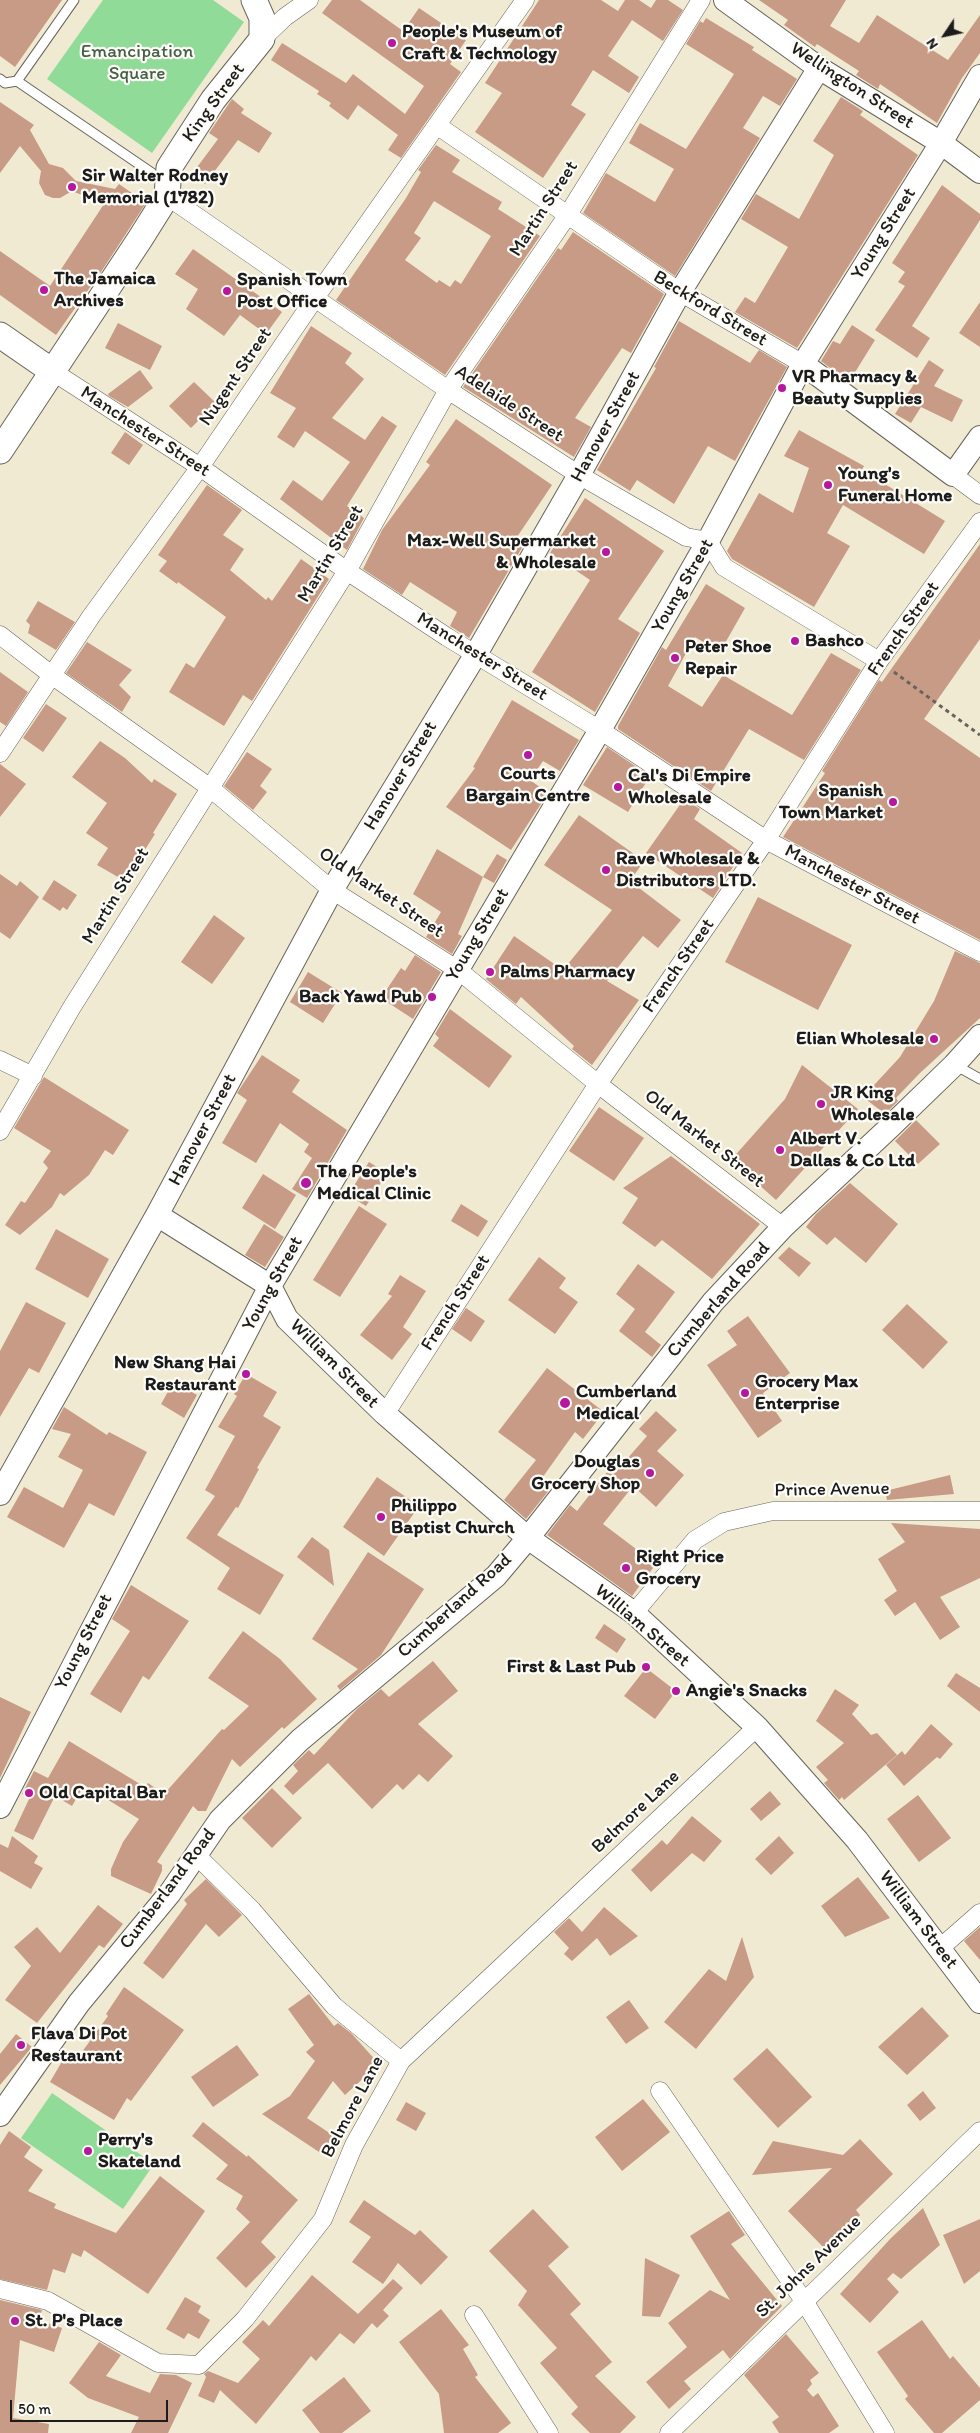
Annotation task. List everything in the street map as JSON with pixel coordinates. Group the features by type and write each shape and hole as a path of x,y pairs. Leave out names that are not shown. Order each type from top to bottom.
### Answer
{"main road":[{"path":"254,0 262,18 262,39"},
{"name":"King Street","path":"0,451 140,239 166,196 169,168 213,100 262,39"},
{"name":"Manchester Street","path":"0,335 52,371"}],"street":[{"name":"King Street","path":"262,39 285,17 309,0"},
{"name":"Nugent Street","path":"0,753 92,615 200,467 315,298 525,0"},
{"name":"Martin Street","path":"0,1131 72,1007 347,571 448,390 566,216 701,0"},
{"name":"Wellington Street","path":"725,0 819,68 941,143 980,172"},
{"name":"Hanover Street","path":"0,1494 157,1215 332,890 476,654 579,475 680,292 819,68"},
{"name":"Young Street","path":"0,1808 270,1286 600,730 708,541 803,364 941,143 980,76"},
{"name":"Beckford Street","path":"438,126 566,216 680,292 803,364 980,495"},
{"name":"Adelaide Street","path":"166,196 448,390 579,475 686,537 708,541"},
{"name":"Manchester Street","path":"52,371 200,467 347,571 476,654 600,730 766,840 980,952"},
{"path":"953,476 980,437"},
{"name":"French Street","path":"384,1414 598,1084 766,840 879,662 980,522"},
{"path":"708,541 724,567 879,662"},
{"name":"Old Market Street","path":"0,635 53,676 209,787 332,890 458,970 598,1084 782,1227"},
{"name":"Cumberland Road","path":"0,2115 79,2004 170,1893 220,1820 300,1740 496,1576 713,1302 782,1227 954,1065 980,1036"},
{"path":"0,1060 33,1076"},
{"path":"157,1215 270,1286"},
{"name":"William Street","path":"270,1286 288,1319 384,1414 528,1538 634,1613 758,1728 857,1840 980,2002"},
{"name":"Prince Avenue","path":"634,1613 695,1540 724,1522 773,1511 980,1510"},
{"name":"Belmore Lane","path":"0,2289 48,2300 158,2363 199,2365 245,2319 323,2219 354,2145 401,2061 758,1728"},
{"path":"196,1855 252,1910 334,2006 401,2061"},
{"path":"939,1949 980,1913"},
{"path":"660,2091 804,2301 885,2433"},
{"name":"St. Johns Avenue","path":"669,2433 980,2131"},
{"path":"474,2315 549,2433"}],"lane":[{"path":"17,81 74,0"},
{"path":"0,79 5,83 17,81 152,172"},
{"path":"954,1065 980,1079"}],"path":[{"path":"879,662 980,735"}],"green space":[{"name":"Emancipation Square","path":"103,0 213,0 244,22 152,153 47,79"},
{"name":"Perry's Skateland","path":"52,2093 154,2164 123,2209 21,2138"}],"building":[{"path":"0,0 62,0 15,67 0,56"},
{"path":"332,0 360,0 403,31 419,8 466,40 450,64 461,72 401,158 388,150 398,135 358,105 348,120 329,106 331,103 317,94 319,91 271,60 282,43 346,83 353,74 405,114 424,86 322,13"},
{"path":"539,0 601,0 618,11 625,0 639,0 651,8 656,0 668,0 683,10 663,41 632,20 608,56 639,77 629,93 593,70 571,105 586,114 543,178 475,132 502,93 485,83"},
{"path":"759,0 846,0 830,26 859,43 877,15 948,60 980,15 980,53 962,78 937,123 880,84 878,89 856,75 859,71 817,44 815,47 784,25 788,20"},
{"path":"706,18 754,47 752,50 797,79 780,106 763,96 743,128 760,138 675,276 583,213 606,173 655,202 674,169 629,143 640,123 686,149 734,74 686,44 700,21 703,23"},
{"path":"841,97 863,111 860,115 918,155 797,348 735,312 745,297 755,303 788,247 741,219 756,194 799,219 834,155 813,141"},
{"path":"232,99 244,109 241,113 272,133 259,153 238,140 205,184 192,174 218,139 209,133"},
{"path":"0,102 34,125 30,130 49,164 63,168 76,181 115,189 119,184 146,203 103,269 56,335 0,295 0,251 50,286 104,204 72,191 60,198 45,195 39,183 41,171 20,146 0,173"},
{"path":"436,145 460,160 452,172 502,202 498,209 540,236 445,375 336,300 406,198 421,172 418,170","holes":["434,201 491,236 461,284 455,280 450,287 439,280 437,283 405,260 421,238 414,233"]},
{"path":"942,185 980,214 980,220 912,326 930,338 917,358 875,330 905,286 898,282 905,272 892,263"},
{"path":"573,232 664,294 631,353 622,348 575,418 591,427 574,457 463,387 558,248 561,250"},
{"path":"193,249 282,312 266,334 240,315 224,336 186,309 198,289 175,274"},
{"path":"980,302 980,347 959,333"},
{"path":"679,321 750,363 759,350 787,367 735,461 708,446 674,504 637,480 630,491 597,470 656,368 654,367"},
{"path":"118,323 162,346 150,370 105,348"},
{"path":"852,325 875,340 849,382 821,361 833,341 840,344"},
{"path":"311,326 352,353 345,363 364,379 332,418 365,440 382,416 397,426 347,506 364,518 347,550 280,499 293,480 322,501 350,462 305,431 294,448 277,437 296,408 270,393"},
{"path":"929,360 944,370 934,386 963,400 952,422 921,407 911,423 895,414"},
{"path":"140,370 153,388 128,407 109,396 108,394"},
{"path":"194,382 216,403 191,428 169,406"},
{"path":"456,419 552,485 515,540 523,546 469,638 450,626 457,612 410,582 402,595 363,569 382,530 430,465 426,462"},
{"path":"799,430 864,466 862,470 945,521 924,554 843,505 827,533 850,546 814,607 732,559 727,551 759,493 793,513 809,468 784,456"},
{"path":"125,432 143,445 129,465 111,453"},
{"path":"207,485 242,510 223,535 244,549 230,570 266,600 268,597 272,601 301,559 329,579 252,701 243,695 224,726 169,692 186,663 194,668 226,617 178,582 177,584 159,571 167,561 158,555"},
{"path":"585,498 664,551 618,619 640,633 595,712 532,672 590,580 550,553"},
{"name":"Spanish Town Market","path":"980,544 980,639 924,719 980,758 980,940 783,837 825,773 822,771 879,680 882,682"},
{"path":"706,584 745,608 720,652 695,637 668,686 702,707 723,675 792,715 831,653 861,670 804,760 749,729 711,791 618,729 662,647 666,650"},
{"path":"38,601 75,622 56,650 28,633 30,625 26,621"},
{"path":"87,642 132,670 119,685 131,697 122,712 66,673"},
{"path":"0,672 28,692 6,726 0,722"},
{"path":"512,700 579,740 560,771 543,761 530,780 548,793 511,850 446,807 475,768 473,767"},
{"path":"46,704 67,718 43,752 23,738"},
{"path":"100,741 125,758 152,783 154,779 177,794 153,833 155,834 125,881 97,865 108,848 86,833 107,803 72,777"},
{"name":"Cal's Di Empire Wholesale","path":"607,747 650,776 628,812 583,785"},
{"path":"247,752 272,769 260,786 267,792 253,810 224,786"},
{"path":"0,764 26,784 0,817"},
{"path":"684,799 700,809 694,819 742,853 713,898 646,853"},
{"path":"579,815 644,861 630,881 681,920 658,948 643,936 607,981 639,1000 592,1065 572,1049 574,1046 521,997 516,1004 486,979 514,936 563,970 612,910 544,865"},
{"path":"437,849 483,877 458,934 462,936 452,954 426,937 441,912 413,894"},
{"path":"497,854 507,860 494,883 483,877"},
{"path":"0,874 17,886 20,881 39,897 10,939 0,932"},
{"path":"54,880 77,895 67,910 63,907 60,911 42,899"},
{"path":"758,897 852,945 818,1010 725,962"},
{"path":"214,915 245,938 212,984 181,962"},
{"path":"955,951 980,963 980,1018 920,1073 896,1098 898,1101 885,1114 863,1097 900,1057 934,1001"},
{"path":"415,955 441,972 413,1019 381,998 401,968 405,971"},
{"path":"308,972 342,993 323,1023 290,1002"},
{"path":"450,1009 512,1056 489,1088 433,1046 439,1038 435,1034"},
{"path":"262,1055 300,1080 292,1092 347,1130 307,1198 292,1189 312,1158 304,1152 309,1144 280,1123 256,1163 222,1143 247,1100 237,1093"},
{"name":"Albert V. Dallas & Co Ltd","path":"802,1065 858,1109 776,1200 731,1160 785,1099"},
{"path":"44,1077 129,1130 113,1155 105,1150 89,1175 64,1196 60,1193 52,1207 20,1235 5,1225 21,1201 25,1203 48,1168 43,1162 51,1151 14,1128"},
{"path":"599,1107 644,1138 614,1181 569,1151"},
{"path":"916,1120 940,1144 918,1164 895,1141"},
{"path":"671,1156 760,1224 712,1279 662,1240 655,1247 622,1223 638,1198 623,1188"},
{"path":"369,1162 387,1173 366,1206 348,1195"},
{"path":"263,1174 296,1195 275,1229 242,1208"},
{"path":"850,1183 898,1224 866,1263 835,1237 827,1245 806,1227 816,1214"},
{"path":"461,1204 488,1221 478,1237 451,1221"},
{"path":"359,1206 387,1224 340,1297 313,1280"},
{"path":"264,1224 284,1237 265,1267 245,1255"},
{"path":"56,1229 109,1259 88,1298 35,1269"},
{"path":"789,1247 811,1263 799,1277 778,1258"},
{"path":"539,1257 566,1278 559,1288 578,1302 555,1334 508,1300"},
{"path":"638,1264 675,1292 645,1332 661,1345 652,1357 619,1331 635,1309 616,1294"},
{"path":"400,1275 426,1291 403,1327 412,1334 392,1360 360,1335 392,1296 388,1294"},
{"path":"26,1302 66,1323 39,1373 29,1368 0,1417 0,1351"},
{"path":"907,1304 948,1342 923,1369 882,1330"},
{"path":"466,1308 485,1321 471,1342 452,1329"},
{"path":"748,1316 790,1373 763,1393 782,1421 758,1438 707,1365 737,1345 727,1331"},
{"path":"547,1368 604,1412 583,1439 575,1432 540,1481 550,1489 526,1519 504,1500 536,1460 498,1432"},
{"path":"246,1374 277,1392 263,1416 281,1427 257,1468 259,1469 238,1508 236,1507 217,1535 284,1575 260,1615 217,1589 230,1568 186,1538 215,1496 205,1490 235,1436 218,1427 237,1396 234,1394"},
{"path":"174,1381 197,1395 184,1418 161,1404"},
{"path":"64,1407 107,1435 109,1432 147,1452 114,1516 89,1503 64,1548 7,1517 24,1487 63,1508 83,1470 58,1457 71,1434 52,1429"},
{"path":"656,1411 677,1430 657,1451 684,1475 656,1507 633,1486 603,1524 656,1564 632,1596 547,1535 570,1505 577,1511 608,1471 613,1475 647,1436 639,1429"},
{"path":"950,1475 954,1494 887,1500 885,1491"},
{"name":"Philippo Baptist Church","path":"377,1477 419,1506 384,1556 343,1527"},
{"path":"891,1523 980,1529 980,1578 940,1597 960,1627 940,1640 915,1602 895,1616 884,1600 897,1591 878,1559 905,1542"},
{"path":"312,1537 329,1550 334,1586 297,1557"},
{"path":"368,1552 424,1589 381,1655 340,1690 337,1686 358,1669 312,1639"},
{"path":"131,1585 189,1621 149,1680 143,1676 121,1713 90,1694 130,1631 112,1619"},
{"path":"604,1624 626,1639 617,1653 595,1638"},
{"path":"243,1631 280,1659 317,1699 284,1729 282,1727 240,1767 232,1759 206,1811 198,1811 193,1806 157,1862 162,1865 162,1871 151,1894 111,1876 111,1869 123,1842 139,1819 84,1785 72,1806 55,1796 33,1840 14,1831 30,1797 22,1794 34,1771 48,1778 69,1741 145,1787 148,1783 164,1794 222,1729 224,1730 249,1706 208,1678"},
{"path":"433,1661 458,1691 418,1724 453,1756 428,1782 419,1774 403,1790 397,1784 372,1809 328,1763 293,1795 284,1786 298,1771 293,1765 309,1750 314,1755 357,1709 381,1689 389,1697"},
{"path":"646,1668 676,1691 655,1719 624,1696"},
{"path":"956,1673 980,1688 980,1712 947,1686"},
{"path":"835,1689 859,1705 852,1714 871,1735 877,1733 897,1755 844,1800 842,1797 839,1800 824,1783 828,1780 816,1767 844,1743 816,1721"},
{"path":"0,1697 31,1712 0,1778"},
{"path":"931,1724 953,1744 940,1759 937,1757 904,1786 886,1765 902,1751 905,1755"},
{"path":"272,1788 302,1818 272,1848 242,1818"},
{"path":"770,1791 781,1804 761,1821 750,1809"},
{"path":"918,1795 951,1838 919,1862 887,1819"},
{"path":"692,1816 722,1841 704,1862 692,1853 651,1892 631,1870 662,1840 667,1845"},
{"path":"12,1836 38,1856 34,1863 43,1868 31,1889 0,1871 0,1844 8,1848"},
{"path":"779,1836 794,1853 771,1875 755,1859"},
{"path":"858,1877 890,1918 845,1937 821,1906"},
{"path":"206,1879 242,1915 219,1937 206,1924 163,1979 143,1963 187,1904 184,1900"},
{"path":"98,1905 123,1924 104,1948 99,1945 37,2023 5,2000 31,1966 14,1947 37,1927 60,1953"},
{"path":"604,1907 638,1936 610,1956 597,1938 572,1961 564,1954 569,1948 554,1932 569,1918 582,1932"},
{"path":"980,1927 980,1960 964,1941"},
{"path":"742,1937 754,1977 696,2049 664,2022 709,1969 726,1981"},
{"path":"124,1987 184,2030 131,2101 127,2098 114,2120 50,2082 64,2058 74,2063 108,2016 106,2014"},
{"path":"309,1994 334,2026 338,2023 352,2034 379,2064 345,2095 333,2081 307,2118 334,2136 322,2154 262,2114 290,2096 315,2061 306,2052 314,2045 288,2009"},
{"path":"629,2000 649,2028 626,2044 606,2017"},
{"path":"922,2007 949,2036 907,2075 878,2047"},
{"path":"16,2034 32,2047 0,2085 0,2054"},
{"path":"237,2045 259,2075 213,2107 191,2077"},
{"path":"767,2048 812,2097 778,2128 733,2079"},
{"path":"923,2091 936,2108 920,2121 907,2105"},
{"path":"643,2099 670,2132 622,2171 595,2137"},
{"path":"406,2102 426,2113 416,2131 396,2120"},
{"path":"203,2122 247,2157 248,2155 298,2200 261,2242 276,2257 246,2288 216,2258 250,2222 236,2209 243,2196 216,2179 228,2165 192,2136"},
{"path":"9,2131 31,2147 24,2157 43,2170 28,2191 56,2204 54,2208 116,2233 160,2176 205,2211 148,2294 84,2250 81,2257 72,2253 65,2273 53,2269 47,2290 0,2279 0,2145"},
{"path":"860,2139 893,2174 856,2210 860,2215 825,2249 788,2211 832,2168 752,2175 773,2141 843,2155"},
{"path":"364,2200 415,2235 420,2230 448,2257 421,2285 398,2263 383,2284 352,2262 371,2237 349,2222"},
{"path":"923,2208 940,2245 901,2279 893,2273 887,2279 899,2292 870,2323 840,2294 891,2238"},
{"path":"533,2209 569,2247 548,2266 581,2304 570,2314 612,2362 595,2376 636,2417 620,2433 590,2433 571,2414 578,2407 540,2363 557,2348 518,2305 527,2291 489,2251"},
{"path":"729,2211 745,2235 731,2244 782,2306 730,2359 723,2350 684,2381 691,2389 669,2409 646,2382 687,2347 668,2323 710,2290 730,2300 690,2236"},
{"path":"980,2219 980,2271 964,2284 943,2235"},
{"path":"645,2258 680,2275 660,2317 642,2316"},
{"path":"312,2275 358,2314 393,2279 403,2288 383,2310 389,2316 377,2328 372,2323 354,2344 340,2333 316,2361 311,2356 256,2424 220,2390 214,2403 198,2396 206,2377 204,2374 208,2371 238,2383 260,2359 242,2342 263,2320 269,2326"},
{"path":"185,2297 201,2306 198,2312 210,2320 199,2339 188,2333 184,2339 166,2329"},
{"path":"0,2300 42,2310 39,2320 62,2328 54,2352 20,2340 13,2418 49,2424 48,2433 0,2433"},
{"path":"441,2309 469,2345 463,2349 478,2375 475,2377 511,2423 498,2433 444,2433 439,2394 399,2342"},
{"path":"922,2320 950,2359 953,2356 980,2388 980,2400 942,2433 934,2433 905,2399 908,2396 877,2352"},
{"path":"786,2334 819,2373 810,2380 812,2384 807,2390 813,2397 818,2393 839,2426 829,2433 779,2433 772,2422 779,2417 744,2375"},
{"path":"99,2342 121,2355 106,2376 150,2393 160,2374 176,2375 192,2383 168,2433 131,2433 139,2417 88,2398 69,2383"},
{"path":"344,2377 371,2411 342,2433 320,2433 302,2410"}],"place":[{"name":"People's Museum of Craft & Technology","path":"392,43"},
{"name":"Sir Walter Rodney Memorial (1782)","path":"72,187"},
{"name":"The Jamaica Archives","path":"44,290"},
{"name":"Spanish Town Post Office","path":"227,291"},
{"name":"VR Pharmacy & Beauty Supplies","path":"782,388"},
{"name":"Young's Funeral Home","path":"828,485"},
{"name":"Max-Well Supermarket & Wholesale","path":"606,552"},
{"name":"Bashco","path":"795,641"},
{"name":"Peter Shoe Repair","path":"675,658"},
{"name":"Courts Bargain Centre","path":"528,755"},
{"name":"Cal's Di Empire Wholesale","path":"618,787"},
{"name":"Spanish Town Market","path":"893,802"},
{"name":"Rave Wholesale & Distributors LTD.","path":"606,870"},
{"name":"Palms Pharmacy","path":"490,972"},
{"name":"Back Yawd Pub","path":"432,997"},
{"name":"Elian Wholesale","path":"934,1039"},
{"name":"JR King Wholesale","path":"821,1104"},
{"name":"Albert V. Dallas & Co Ltd","path":"780,1150"},
{"name":"The People's Medical Clinic","path":"306,1183"},
{"name":"New Shang Hai Restaurant","path":"246,1374"},
{"name":"Grocery Max Enterprise","path":"745,1393"},
{"name":"Cumberland Medical","path":"565,1403"},
{"name":"Douglas Grocery Shop","path":"650,1473"},
{"name":"Philippo Baptist Church","path":"381,1517"},
{"name":"Right Price Grocery","path":"626,1568"},
{"name":"First & Last Pub","path":"646,1667"},
{"name":"Angie's Snacks","path":"676,1691"},
{"name":"Old Capital Bar","path":"29,1793"},
{"name":"Flava Di Pot Restaurant","path":"21,2045"},
{"name":"Perry's Skateland","path":"88,2151"},
{"name":"St. P's Place","path":"15,2321"}]}
